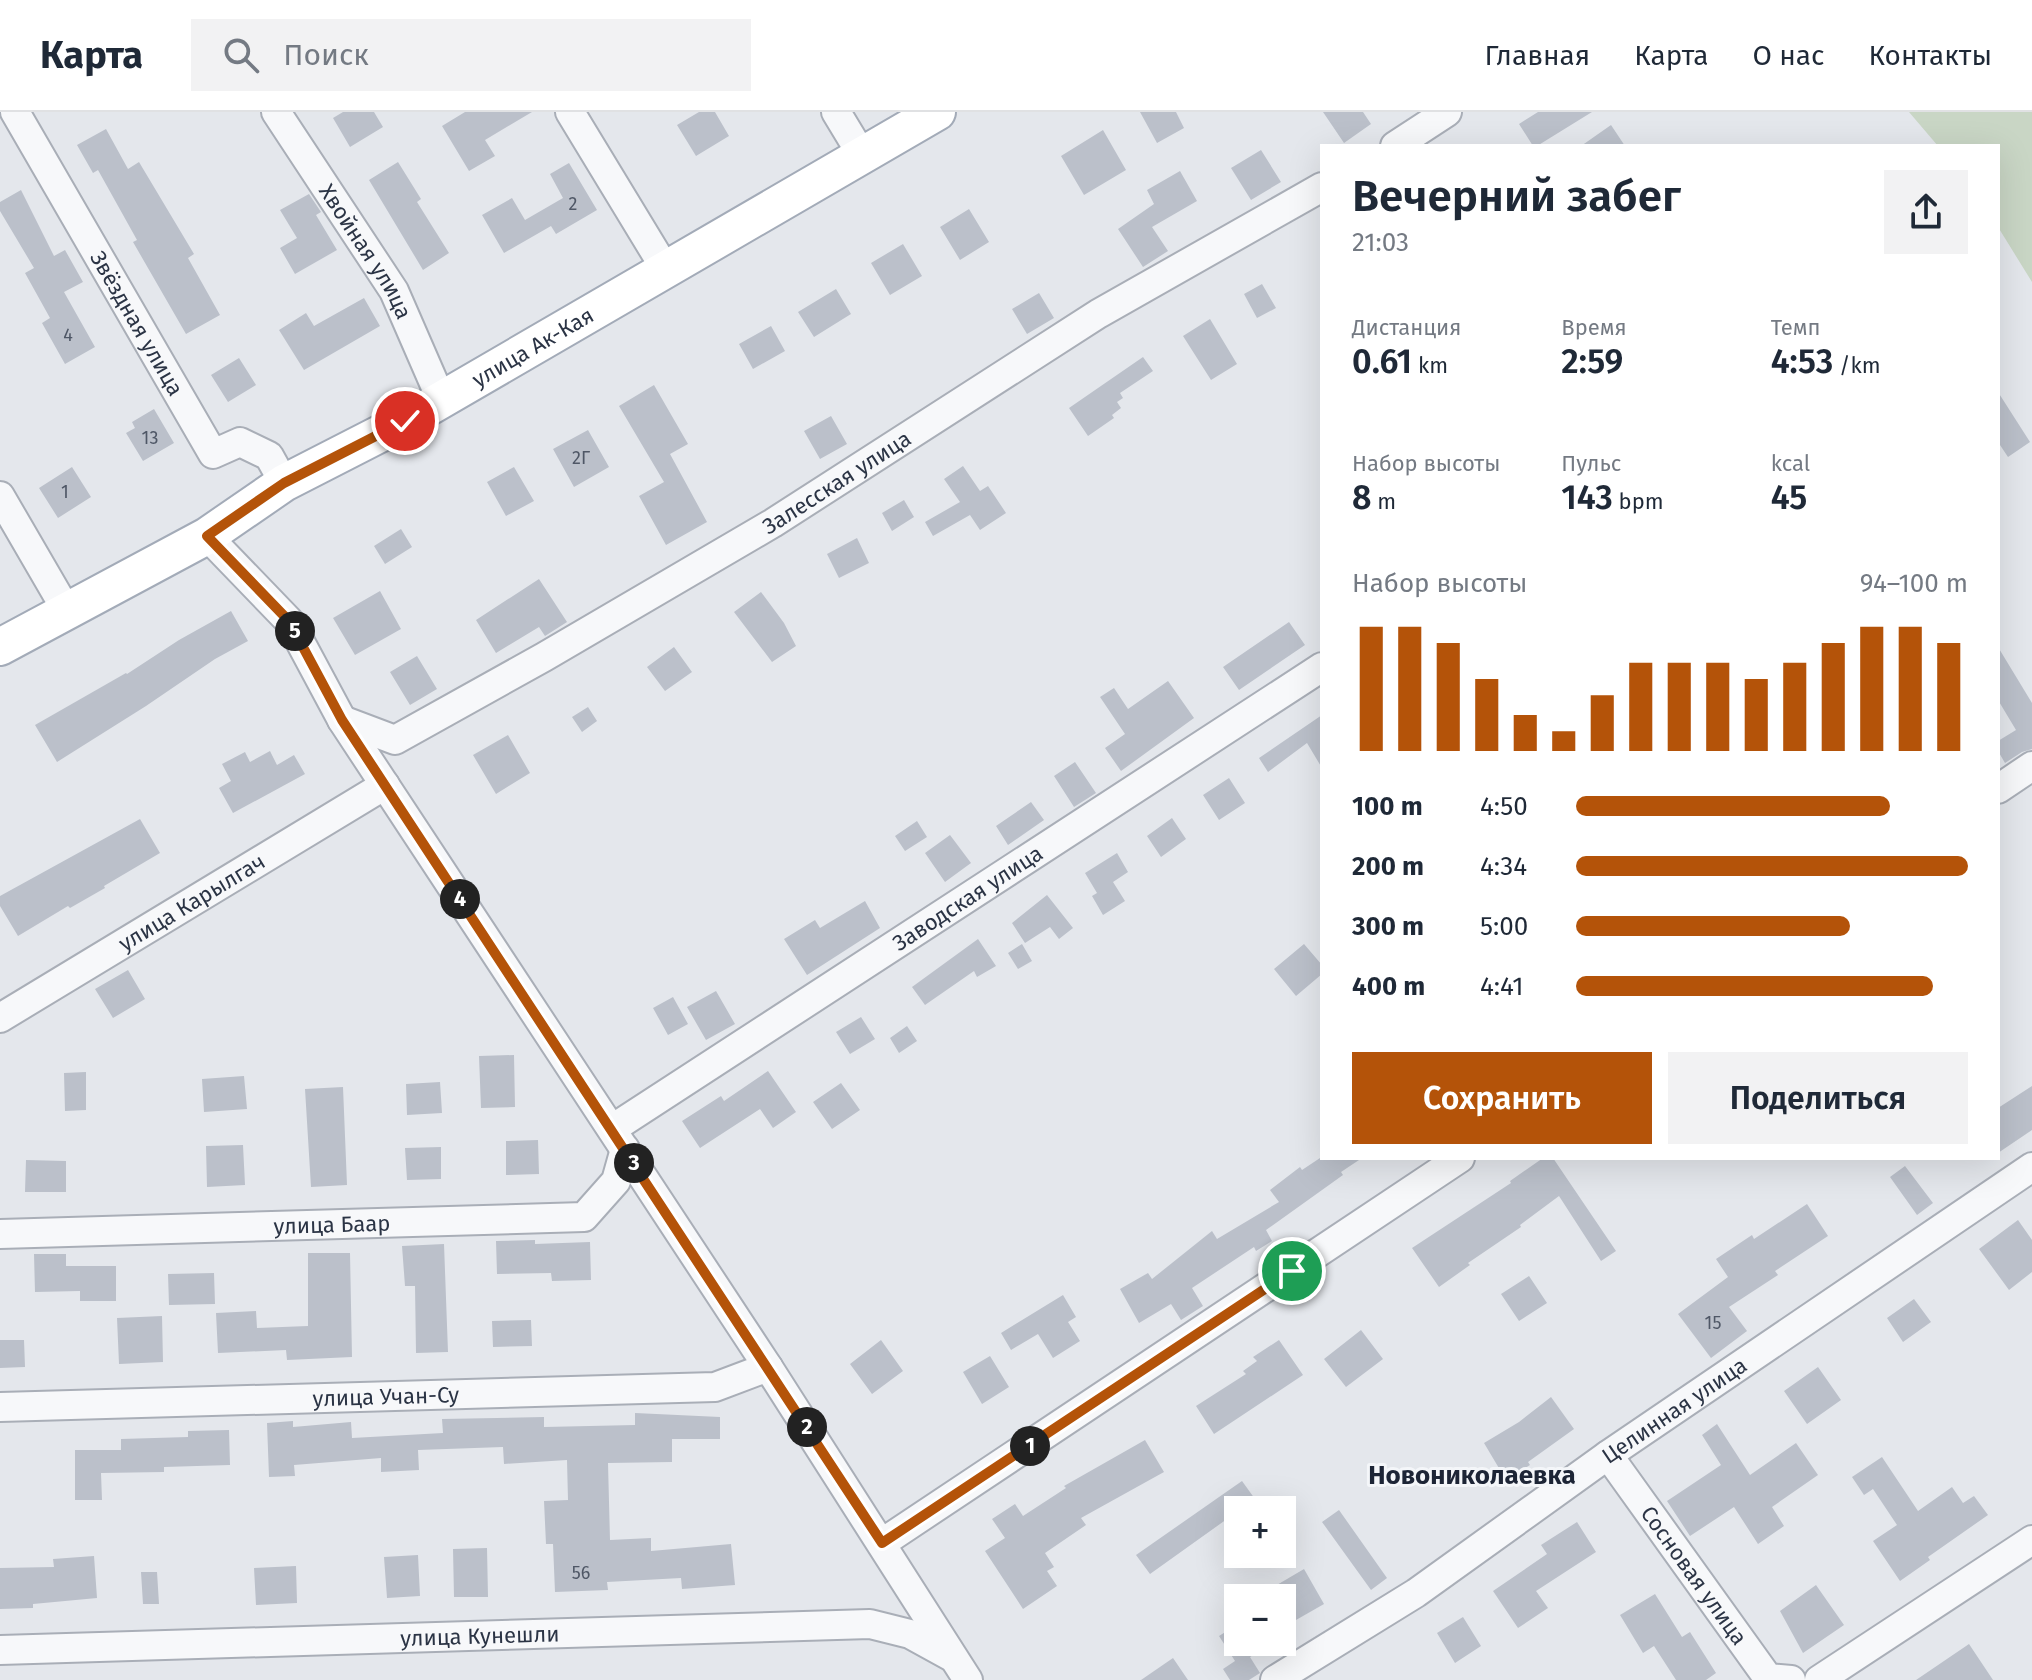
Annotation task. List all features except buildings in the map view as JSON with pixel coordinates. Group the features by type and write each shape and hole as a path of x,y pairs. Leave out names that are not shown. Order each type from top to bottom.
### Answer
{"main road":[{"name":"улица Ак-Кая","path":"0,647 207,536 284,483 405,421 937,112"}],"street":[{"name":"Звёздная улица","path":"15,112 213,454 240,442 269,456 284,483"},
{"name":"Хвойная улица","path":"276,112 394,291 441,399"},
{"path":"570,112 666,270"},
{"path":"836,112 862,155"},
{"path":"1398,144 1447,112"},
{"name":"Залесская улица","path":"342,720 395,740 773,523 1098,314 1320,188"},
{"path":"0,496 68,613"},
{"path":"207,536 289,621 342,720 768,1367 961,1669"},
{"name":"Заводская улица","path":"618,1139 1320,668"},
{"path":"2000,788 2032,766"},
{"name":"улица Карылгач","path":"0,1018 385,785"},
{"name":"улица Баар","path":"0,1234 584,1217 616,1181 618,1139"},
{"path":"882,1543 1457,1160"},
{"name":"Целинная улица","path":"1275,1680 1416,1593 1608,1455 2032,1167"},
{"name":"улица Учан-Су","path":"0,1407 715,1387 768,1367"},
{"name":"Сосновая улица","path":"1608,1455 1768,1678 1791,1680"},
{"path":"1819,1680 2032,1540"},
{"name":"улица Кунешли","path":"0,1650 870,1624 910,1634 961,1669"}],"green space":[{"path":"1909,112 2032,112 2032,282 2000,230 2000,144 1936,144"}],"district":[{"name":"Новониколаевка","path":"1472,1475"}],"route":[{"path":"405,421 284,483 207,536 289,621 342,720 882,1543 1292,1271"}]}
